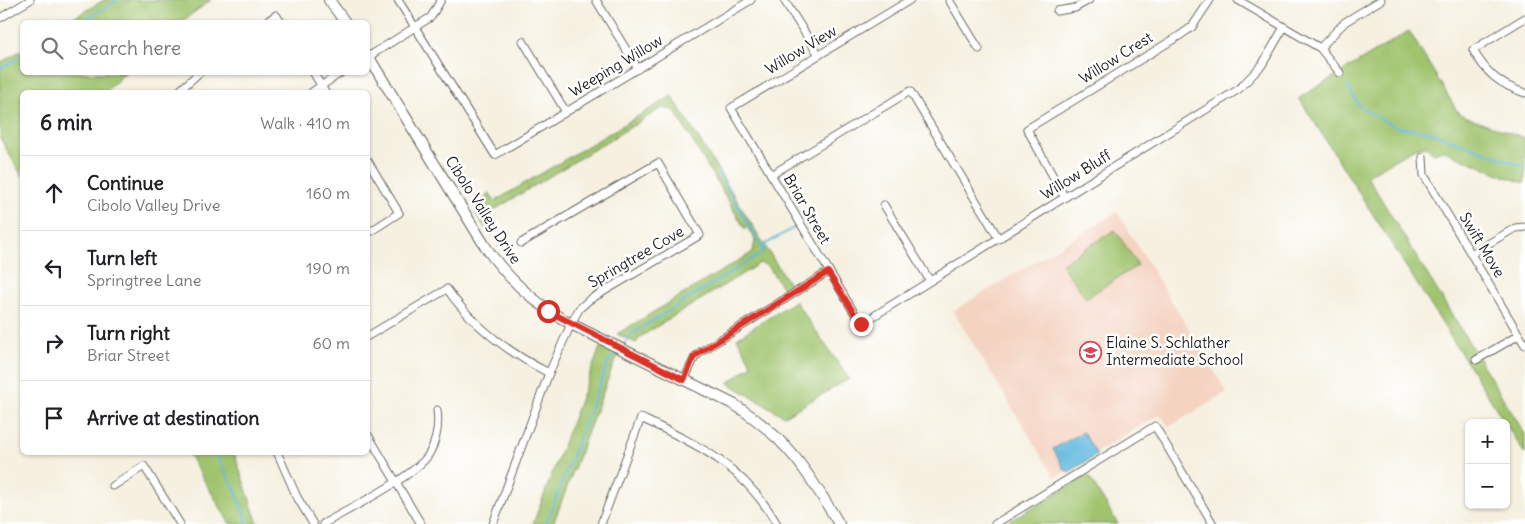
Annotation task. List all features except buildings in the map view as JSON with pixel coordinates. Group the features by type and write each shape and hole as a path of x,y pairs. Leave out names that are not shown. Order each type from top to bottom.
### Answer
{"main road":[{"path":"330,0 344,20"},
{"name":"Cibolo Valley Drive","path":"370,60 498,264 532,299 570,324 741,410 781,440 810,476 839,524"}],"street":[{"path":"0,18 30,0"},
{"path":"398,0 415,27"},
{"path":"370,56 436,12 441,0"},
{"path":"596,0 638,69"},
{"name":"Weeping Willow","path":"415,27 495,156 752,0"},
{"path":"784,0 818,55"},
{"name":"Willow View","path":"731,108 910,0"},
{"path":"949,0 979,50"},
{"path":"1057,11 1075,8 1089,0"},
{"name":"Willow Crest","path":"1065,198 1027,129 1192,27 1210,0"},
{"path":"1238,0 1320,48 1340,73"},
{"path":"1320,48 1345,22 1381,0"},
{"path":"269,20 276,15 280,20"},
{"path":"1525,18 1472,50 1484,69 1498,82 1525,94"},
{"name":"Willow Bluff","path":"861,324 1239,89 1262,65 1284,27"},
{"path":"523,41 566,112"},
{"path":"180,90 197,75"},
{"path":"315,75 324,90"},
{"path":"315,90 338,75"},
{"path":"771,175 910,91 998,239"},
{"name":"Briar Street","path":"731,108 861,324"},
{"name":"Swift Move","path":"1423,158 1424,175 1525,345"},
{"name":"Springtree Cove","path":"493,524 549,373 570,324 579,309 589,300 700,235 658,163 521,243"},
{"path":"370,165 399,213 370,232"},
{"path":"884,206 930,282"},
{"path":"1471,254 1515,228 1525,227"},
{"path":"684,380 694,357 828,272"},
{"path":"370,335 446,289 470,318 493,338 526,362 549,373"},
{"path":"1476,360 1519,335"},
{"path":"323,524 421,464 428,455 439,424 437,410"},
{"path":"601,524 641,418 712,454 728,465 756,492 777,524"},
{"path":"995,524 1155,426 1213,524"},
{"path":"370,438 421,524"},
{"path":"278,455 313,524"},
{"path":"113,486 144,466 180,524"}],"shaded area":[{"name":"Elaine S. Schlather Intermediate School","path":"1117,212 1227,392 1169,427 1160,414 1055,478 953,311"}],"green space":[{"path":"104,0 211,0 184,20 70,20"},
{"path":"1409,31 1459,114 1525,138 1525,183 1442,150 1434,153 1424,146 1413,149 1367,176 1525,434 1525,454 1510,430 1510,419 1503,419 1299,98"},
{"path":"20,51 20,75 123,75 107,90 20,90 20,173 0,138 0,63"},
{"path":"672,96 790,286 784,290 768,266 760,263 640,337 636,343 617,334 753,252 755,240 747,227 745,229 674,110 662,108 491,212 485,228 476,214 489,192 495,201"},
{"path":"1115,230 1138,265 1086,298 1061,264"},
{"path":"795,301 849,379 784,416 728,383 752,365 737,338"},
{"path":"603,340 623,350 614,363 553,524 533,524"},
{"path":"189,455 235,455 258,524 230,524"},
{"path":"1088,475 1118,524 1004,524"}],"water":[{"path":"1083,432 1097,455 1069,472 1065,470 1053,449"}],"waterway":[{"path":"84,20 119,0"},
{"path":"0,69 20,57"},
{"path":"1347,86 1360,107 1396,127 1430,132 1525,167"},
{"path":"718,172 763,250"},
{"path":"624,344 633,333 762,253 766,244 795,227"},
{"path":"546,524 608,363 616,353"},
{"path":"216,455 235,489 248,524"}],"place":[{"name":"Elaine S. Schlather Intermediate School","path":"1090,352"}],"route":[{"path":"548,311 570,324 684,380 694,357 828,272 861,324"}]}
